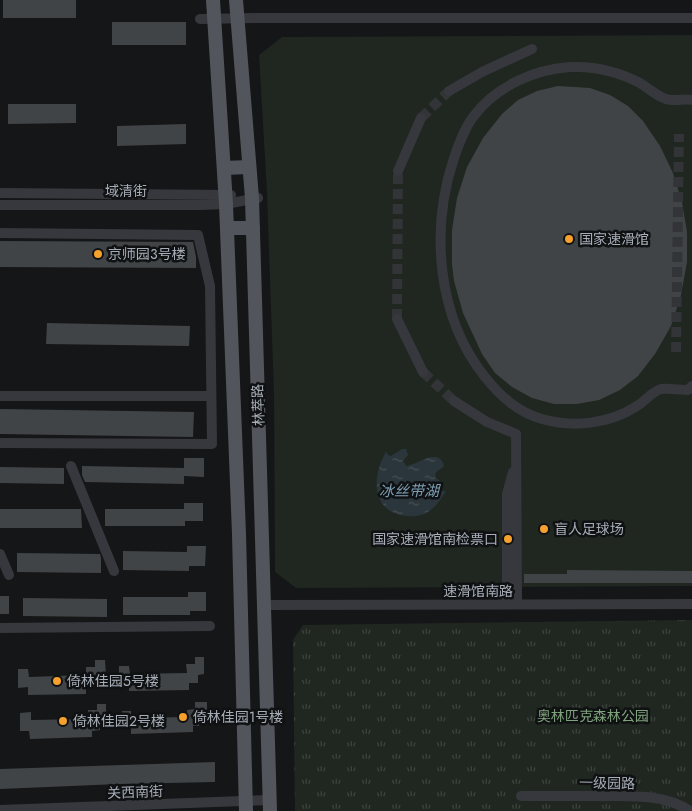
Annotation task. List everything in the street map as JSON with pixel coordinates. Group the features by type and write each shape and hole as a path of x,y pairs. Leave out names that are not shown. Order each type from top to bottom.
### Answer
{"main road":[{"name":"林萃路","path":"213,0 226,199 239,534 245,806"},
{"name":"林萃路","path":"236,0 249,167 255,198 253,228 270,806"},
{"path":"216,54 240,53"},
{"path":"224,168 249,167"},
{"path":"227,228 253,228"}],"street":[{"path":"200,19 692,18"},
{"path":"449,91 482,72 532,49"},
{"path":"692,100 666,99 630,78 608,71 584,68 546,71 534,74 511,85 480,108 472,118 459,142 442,206 440,242 447,296 458,330 472,359 481,372 502,396 515,407 534,416 554,422 590,423 624,413 645,401 660,389 688,390 692,386"},
{"path":"398,171 422,118"},
{"name":"域清街","path":"0,194 226,199"},
{"name":"域清街","path":"0,205 255,198"},
{"path":"0,233 198,235 210,286 212,444 0,443"},
{"path":"397,319 423,372"},
{"path":"0,396 211,396"},
{"path":"454,401 487,422 516,434 516,462 507,494 512,604"},
{"path":"71,466 114,571"},
{"path":"0,554 9,575"},
{"name":"速滑馆南路","path":"264,605 692,604"},
{"path":"0,628 210,626"},
{"name":"一级园路","path":"521,796 660,799 674,802 690,811"},
{"name":"关西南街","path":"0,810 270,806"}],"green space":[{"name":"国家速滑馆","path":"692,35 692,586 296,588 275,572 274,394 267,193 259,55 282,37"},
{"name":"奥林匹克森林公园","path":"692,620 692,811 295,811 293,640 303,625"}],"water":[{"name":"冰丝带湖","path":"402,449 406,449 408,455 403,461 406,466 427,458 438,457 444,466 436,472 435,476 442,482 442,491 446,491 433,508 422,515 401,515 384,506 379,498 377,480 382,460 386,452 391,456"}],"building":[{"path":"3,0 76,0 76,18 3,18"},
{"path":"112,22 186,22 186,45 112,45"},
{"name":"国家速滑馆","path":"558,86 590,88 610,95 628,106 643,121 660,146 673,173 682,202 687,232 687,262 681,295 671,326 655,354 638,376 620,390 599,400 577,404 554,404 532,398 512,387 495,373 482,354 463,313 454,281 452,264 452,230 457,198 467,167 483,138 502,114 518,100 537,91"},
{"path":"8,104 76,104 76,123 8,124"},
{"path":"186,124 186,144 117,146 117,126"},
{"name":"京师园3号楼","path":"0,241 193,242 196,268 0,267"},
{"path":"47,323 190,326 189,346 46,344"},
{"path":"0,409 194,412 193,437 0,434"},
{"path":"184,458 204,458 204,477 184,476 184,484 85,482 82,475 82,466 184,468"},
{"path":"0,467 64,468 64,484 0,483"},
{"path":"184,503 203,503 203,521 185,521 185,526 105,526 105,509 184,509"},
{"path":"0,509 81,509 82,528 0,528"},
{"path":"187,546 206,546 205,566 189,566 189,571 123,570 123,551 187,552"},
{"path":"17,553 100,554 101,573 17,572"},
{"path":"567,570 692,571 692,583 524,583 524,574 567,574"},
{"path":"188,592 206,592 206,611 190,611 190,615 123,615 123,597 188,597"},
{"path":"0,596 9,596 9,614 0,614"},
{"path":"23,598 107,599 107,617 23,616"},
{"path":"195,657 204,657 204,674 198,675 198,683 189,683 189,690 129,691 129,685 119,685 119,666 129,666 130,674 187,673 186,664 195,664"},
{"name":"倚林佳园5号楼","path":"95,660 105,660 106,676 96,677 97,685 86,685 86,694 28,695 28,687 18,688 18,669 28,669 29,677 86,675 86,667 95,667"},
{"name":"倚林佳园1号楼","path":"195,702 207,702 207,719 199,719 199,726 193,726 193,732 131,734 131,727 123,727 122,711 131,711 131,718 187,717 187,710 195,709"},
{"name":"倚林佳园2号楼","path":"97,704 106,704 106,723 100,723 100,730 92,731 92,737 30,739 29,731 20,731 20,713 31,712 31,720 88,719 88,710 97,710"},
{"path":"215,762 215,782 0,789 0,769"}],"tunnel":[{"path":"421,118 449,91"},
{"path":"676,352 679,134"},
{"path":"397,319 398,171"},
{"path":"423,372 454,401"}],"place":[{"name":"国家速滑馆","path":"569,239"},
{"name":"京师园3号楼","path":"98,254"},
{"name":"盲人足球场","path":"544,529"},
{"name":"国家速滑馆南检票口","path":"508,539"},
{"name":"倚林佳园5号楼","path":"57,681"},
{"name":"倚林佳园1号楼","path":"183,717"},
{"name":"倚林佳园2号楼","path":"63,721"}]}
